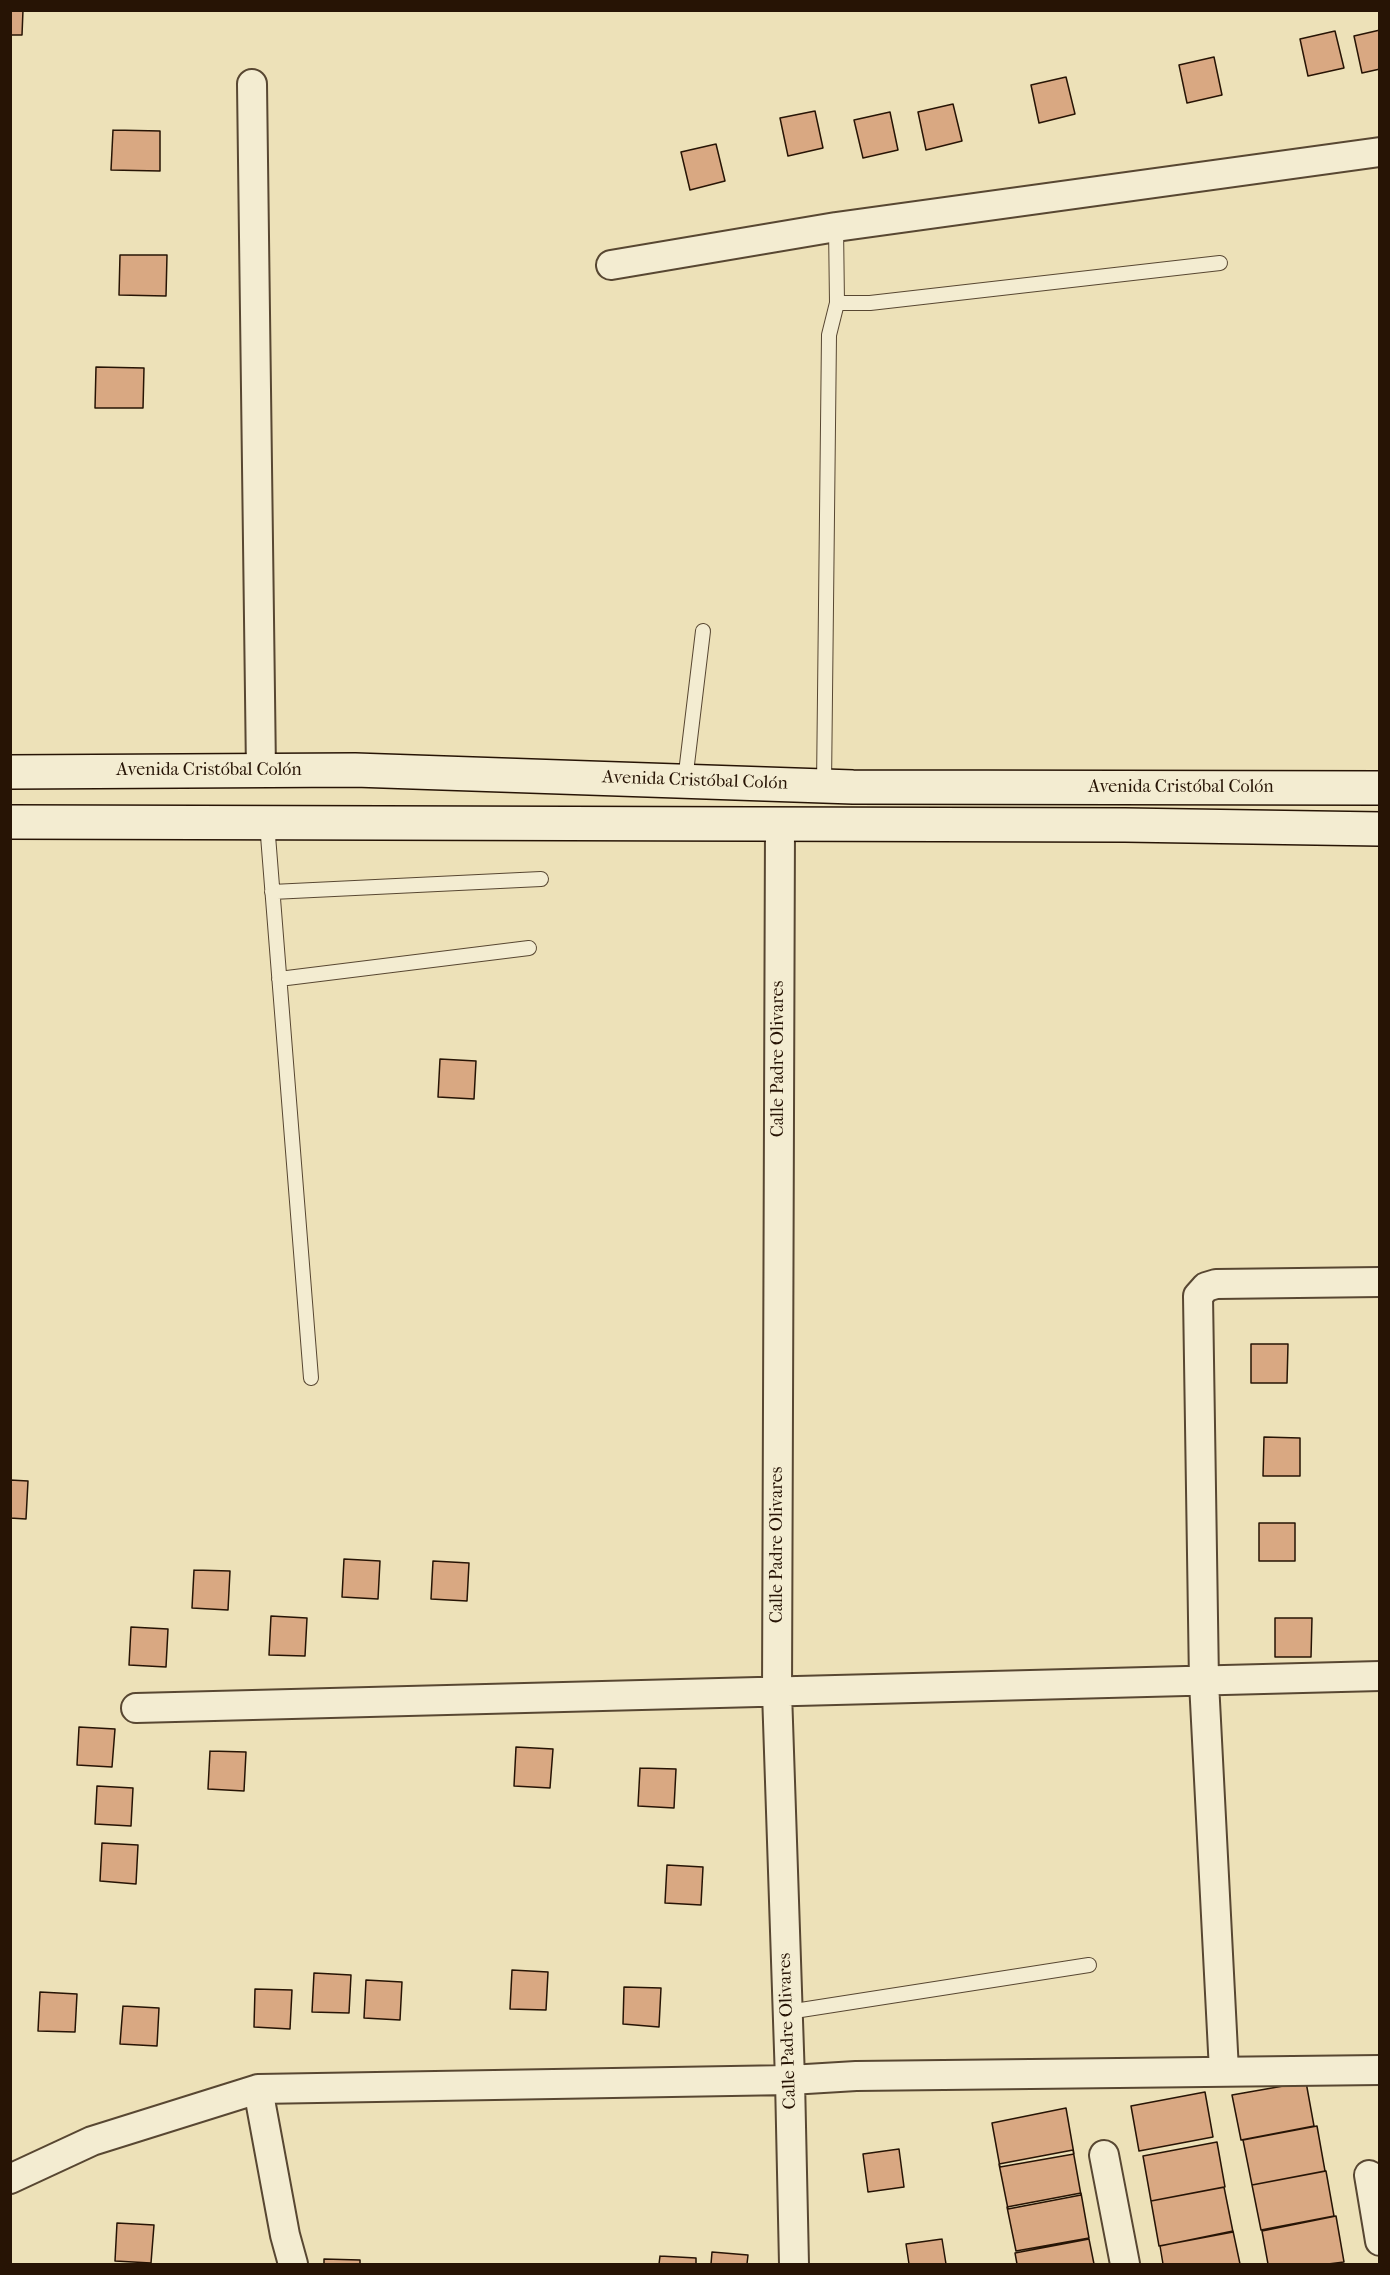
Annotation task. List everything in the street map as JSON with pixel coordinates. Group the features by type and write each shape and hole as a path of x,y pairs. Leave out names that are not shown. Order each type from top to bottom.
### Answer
{"street":[{"path":"252,84 261,771"},
{"path":"611,265 836,227 1380,152"},
{"name":"Avenida Cristóbal Colón","path":"10,772 355,770 824,786 1380,788"},
{"name":"Avenida Cristóbal Colón","path":"10,822 1125,825 1380,829"},
{"name":"Calle Padre Olivares","path":"780,825 777,1692 794,2265"},
{"path":"1224,2071 1204,1682 1198,1296 1206,1287 1216,1284 1380,1282"},
{"path":"136,1708 1380,1676"},
{"path":"10,2179 92,2141 258,2089 790,2080 868,2076 1380,2070"},
{"path":"258,2089 285,2235 293,2265"},
{"path":"1104,2156 1125,2265"},
{"path":"1369,2175 1380,2241"}],"lane":[{"path":"824,786 829,335 837,303 836,227"},
{"path":"837,303 870,303 1220,263"},
{"path":"685,781 703,632"},
{"path":"267,823 311,1378"},
{"path":"272,892 541,879"},
{"path":"279,979 529,948"},
{"path":"788,2012 1089,1965"}],"building":[{"path":"10,10 23,10 22,35 10,35"},
{"path":"1380,30 1380,69 1362,73 1354,36"},
{"path":"1335,31 1344,68 1308,76 1300,39"},
{"path":"1214,57 1222,95 1187,103 1179,65"},
{"path":"1066,77 1075,114 1039,123 1031,85"},
{"path":"953,104 962,141 926,150 918,112"},
{"path":"815,111 823,148 788,156 780,118"},
{"path":"890,112 898,150 863,158 854,120"},
{"path":"113,130 160,131 160,171 111,170"},
{"path":"716,144 725,181 690,190 681,152"},
{"path":"120,255 167,255 166,296 119,295"},
{"path":"96,367 144,368 143,408 95,408"},
{"path":"440,1059 476,1061 474,1099 438,1097"},
{"path":"1251,1344 1288,1344 1287,1383 1251,1383"},
{"path":"1264,1437 1300,1438 1300,1476 1263,1476"},
{"path":"10,1480 28,1481 26,1519 10,1518"},
{"path":"1259,1523 1295,1523 1295,1561 1259,1561"},
{"path":"344,1559 380,1561 378,1599 342,1597"},
{"path":"433,1561 469,1563 467,1601 431,1599"},
{"path":"194,1570 230,1571 228,1610 192,1608"},
{"path":"271,1616 307,1618 305,1656 269,1655"},
{"path":"1275,1618 1312,1618 1311,1657 1275,1657"},
{"path":"131,1627 168,1629 166,1667 129,1665"},
{"path":"79,1727 115,1729 112,1767 77,1765"},
{"path":"516,1747 553,1749 550,1788 514,1786"},
{"path":"210,1751 246,1752 244,1791 208,1789"},
{"path":"640,1768 676,1769 674,1808 638,1806"},
{"path":"97,1786 133,1788 131,1826 95,1824"},
{"path":"102,1843 138,1845 136,1884 100,1881"},
{"path":"667,1865 703,1867 701,1905 665,1903"},
{"path":"512,1970 548,1972 546,2010 510,2009"},
{"path":"314,1973 351,1975 349,2013 312,2012"},
{"path":"366,1980 402,1982 400,2020 364,2018"},
{"path":"624,1987 661,1988 659,2027 623,2024"},
{"path":"255,1989 292,1990 290,2029 254,2027"},
{"path":"40,1992 77,1994 75,2032 38,2031"},
{"path":"123,2006 159,2008 157,2046 120,2044"},
{"path":"1306,2082 1314,2126 1241,2140 1232,2095"},
{"path":"1205,2092 1213,2137 1139,2151 1131,2106"},
{"path":"1066,2108 1074,2154 1000,2167 992,2123"},
{"path":"1317,2126 1325,2171 1252,2185 1243,2140"},
{"path":"1217,2142 1225,2187 1151,2201 1143,2156"},
{"path":"899,2149 904,2187 868,2192 863,2154"},
{"path":"1073,2150 1081,2195 1008,2209 999,2164"},
{"path":"1326,2171 1334,2216 1261,2230 1252,2185"},
{"path":"1224,2187 1233,2232 1159,2246 1151,2201"},
{"path":"1081,2193 1089,2238 1016,2251 1007,2207"},
{"path":"1336,2216 1344,2262 1268,2264 1262,2231"},
{"path":"117,2223 154,2225 151,2263 115,2261"},
{"path":"1233,2231 1240,2264 1163,2264 1160,2246"},
{"path":"942,2239 946,2264 909,2264 906,2244"},
{"path":"1089,2239 1094,2264 1017,2264 1015,2253"},
{"path":"712,2252 748,2255 747,2264 711,2264"},
{"path":"660,2256 696,2258 696,2264 659,2264"},
{"path":"324,2259 360,2260 360,2264 324,2264"}]}
